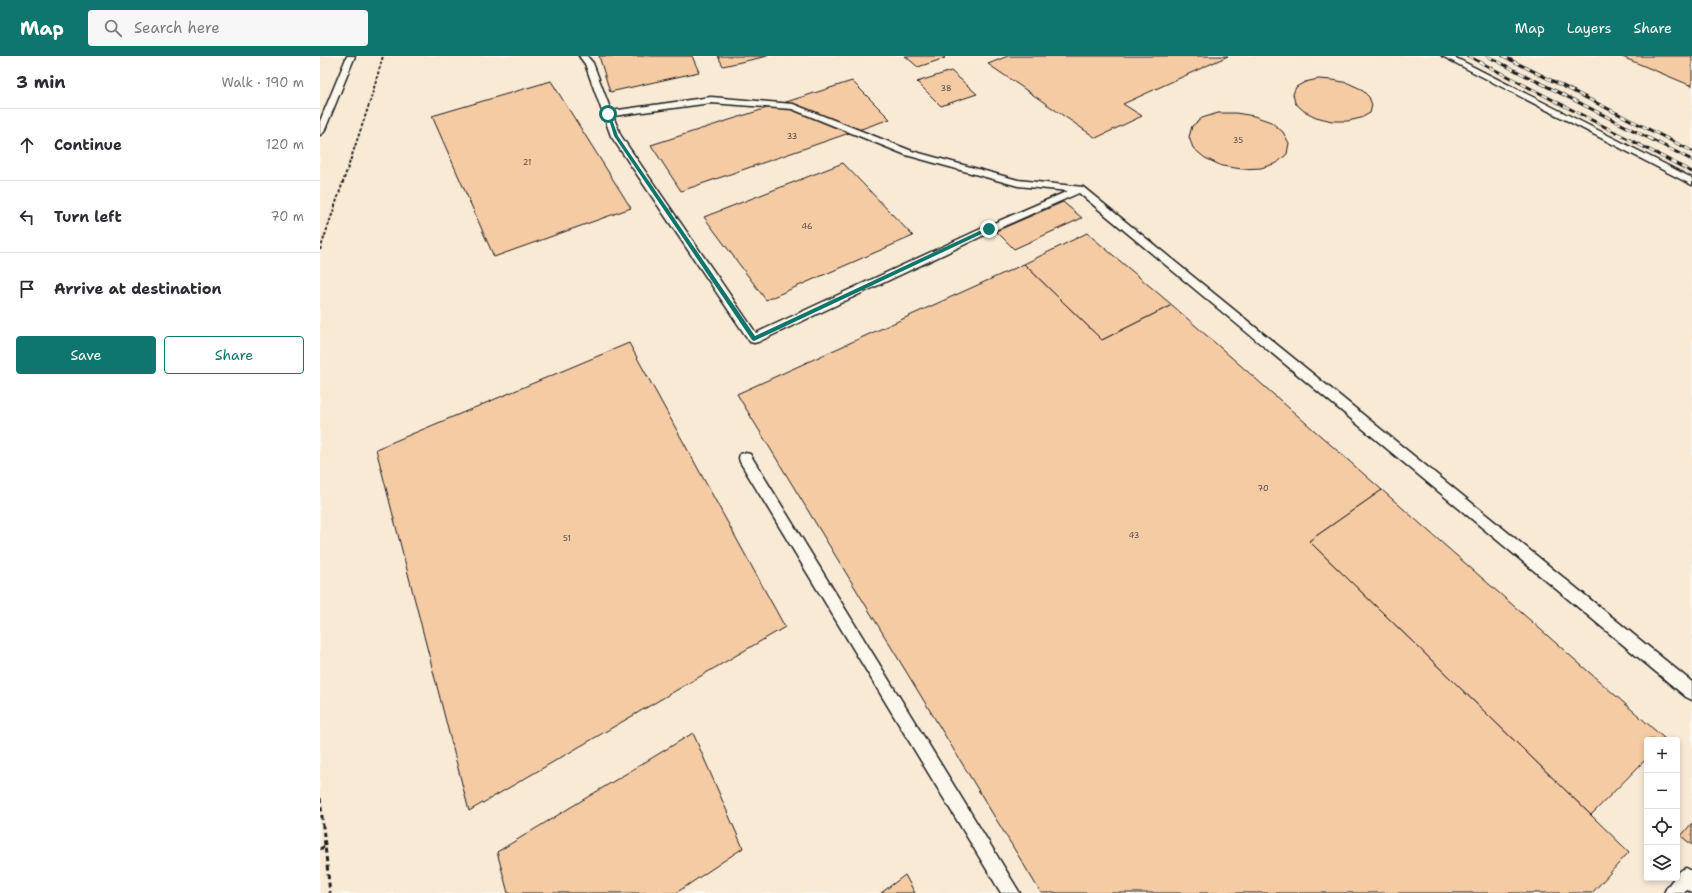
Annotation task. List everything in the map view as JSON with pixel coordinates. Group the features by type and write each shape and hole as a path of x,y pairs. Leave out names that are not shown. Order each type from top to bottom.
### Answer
{"lane":[{"path":"320,132 351,56"},
{"path":"583,56 588,63 616,136 754,339 989,229 1080,189"},
{"path":"1446,56 1692,182"},
{"path":"608,114 711,100 793,107 909,153 1018,183 1080,189 1692,692"},
{"path":"745,458 1011,893"},
{"path":"1673,893 1686,877 1692,883"}],"path":[{"path":"320,250 370,102 383,56"},
{"path":"320,798 330,893"},
{"path":"320,849 325,846"}],"shaded area":[{"path":"320,56 1692,56 1692,893 320,893"}],"building":[{"path":"599,56 692,56 699,72 610,92"},
{"path":"718,56 768,56 723,66"},
{"path":"905,56 942,56 945,58 918,67"},
{"path":"1008,56 1228,56 1123,104 1142,116 1096,138 988,64"},
{"path":"1620,56 1692,56 1692,86"},
{"path":"951,71 977,94 941,106 917,82"},
{"path":"1318,79 1348,83 1361,89 1369,97 1372,105 1370,113 1361,118 1348,121 1332,121 1316,117 1304,111 1295,103 1293,94 1296,87 1305,82"},
{"path":"551,81 631,208 494,257 432,116"},
{"path":"852,81 890,119 681,191 651,145"},
{"path":"1218,113 1236,113 1254,116 1271,122 1283,132 1289,143 1287,154 1277,163 1261,168 1242,169 1222,166 1205,158 1193,148 1189,137 1192,126 1202,118"},
{"path":"843,163 913,236 766,300 704,217"},
{"path":"1063,202 1082,218 1014,249 996,231"},
{"path":"1087,233 1172,305 1102,340 1024,264"},
{"path":"1024,264 1102,340 1172,305 1382,490 1309,541 1629,852 1592,893 1041,893 737,394"},
{"path":"629,343 785,627 469,811 376,449"},
{"path":"1382,490 1663,737 1644,737 1644,761 1591,815 1309,541"},
{"path":"693,733 743,848 676,893 508,893 497,852"},
{"path":"1692,823 1692,845 1681,836"},
{"path":"905,875 915,893 881,893"}],"railway":[{"path":"1468,56 1692,172"},
{"path":"1487,56 1692,160"},
{"path":"1503,56 1692,151"}],"route":[{"path":"608,114 616,136 754,339 989,229"}]}
